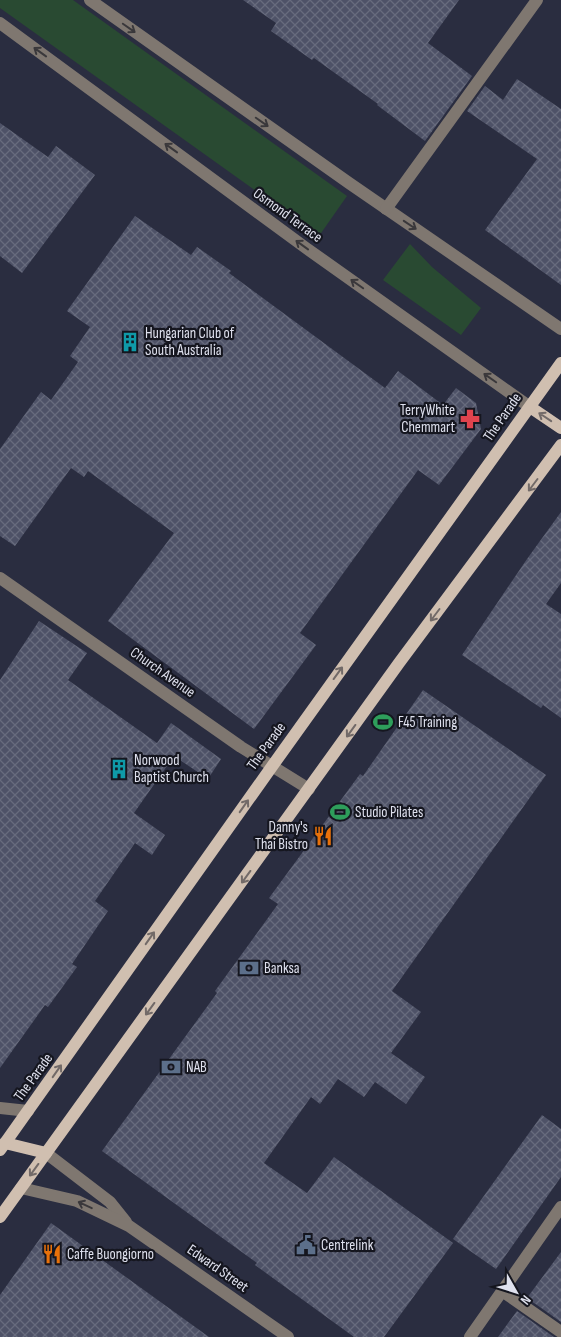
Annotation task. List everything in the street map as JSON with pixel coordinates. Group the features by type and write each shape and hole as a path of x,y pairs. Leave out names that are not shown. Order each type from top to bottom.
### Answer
{"main road":[{"name":"The Parade","path":"2,1144 28,1111 272,765 561,363"},
{"name":"Osmond Terrace","path":"530,407 561,428"},
{"path":"0,1218 399,663 561,445"},
{"path":"2,1144 46,1153"}],"street":[{"path":"90,0 561,330"},
{"path":"386,209 536,0"},
{"name":"Osmond Terrace","path":"0,22 306,248 530,407"},
{"name":"Church Avenue","path":"0,578 240,747 310,789"},
{"path":"0,1108 28,1111"},
{"name":"Edward Street","path":"46,1153 110,1202 129,1226"},
{"name":"Edward Street","path":"21,1188 77,1201 129,1226 288,1337"},
{"path":"470,1337 561,1207"},
{"path":"502,1291 561,1332"}],"green space":[{"path":"0,0 73,0 347,196 319,236 0,8"},
{"path":"410,244 432,267 481,308 461,335 383,280"}],"building":[{"path":"243,0 459,0 428,43 472,76 425,141 314,58 312,60 271,31 276,23"},
{"path":"517,79 561,109 561,285 485,230 537,159 467,111 485,86 503,100"},
{"path":"0,123 48,157 56,146 95,175 22,273 0,256"},
{"path":"135,216 191,255 197,247 231,271 229,273 385,388 398,371 443,405 456,388 476,403 481,429 439,485 418,470 300,633 316,645 254,729 108,621 174,533 88,471 84,477 71,468 15,546 0,536 0,449 41,392 51,400 78,362 70,356 90,327 67,311"},
{"path":"561,512 561,583 546,604 561,614 561,718 543,705 541,708 462,655"},
{"path":"39,621 87,653 68,680 157,743 171,723 221,759 208,779 174,756 134,813 165,835 152,855 135,843 95,901 108,911 72,964 77,967 48,1007 45,1005 0,1068 0,680"},
{"path":"423,690 546,775 392,991 421,1012 391,1053 425,1077 406,1104 375,1082 364,1097 338,1079 320,1104 311,1097 264,1163 307,1193 334,1157 453,1243 384,1337 354,1337 255,1265 257,1263 102,1151 217,993 215,991 278,904 269,898 360,774 363,776"},
{"path":"542,1115 561,1129 561,1177 496,1269 453,1239"},
{"path":"51,1223 209,1337 0,1337 0,1295"},
{"path":"561,1252 561,1322 527,1298"},
{"path":"517,1311 554,1337 498,1337"}],"place":[{"name":"Hungarian Club of South Australia","path":"130,342"},
{"name":"TerryWhite Chemmart","path":"470,419"},
{"name":"F45 Training","path":"383,722"},
{"name":"Norwood Baptist Church","path":"119,769"},
{"name":"Studio Pilates","path":"340,812"},
{"name":"Danny's Thai Bistro","path":"323,836"},
{"name":"Banksa","path":"249,968"},
{"name":"NAB","path":"171,1067"},
{"name":"Centrelink","path":"306,1245"},
{"name":"Caffe Buongiorno","path":"52,1254"}]}
